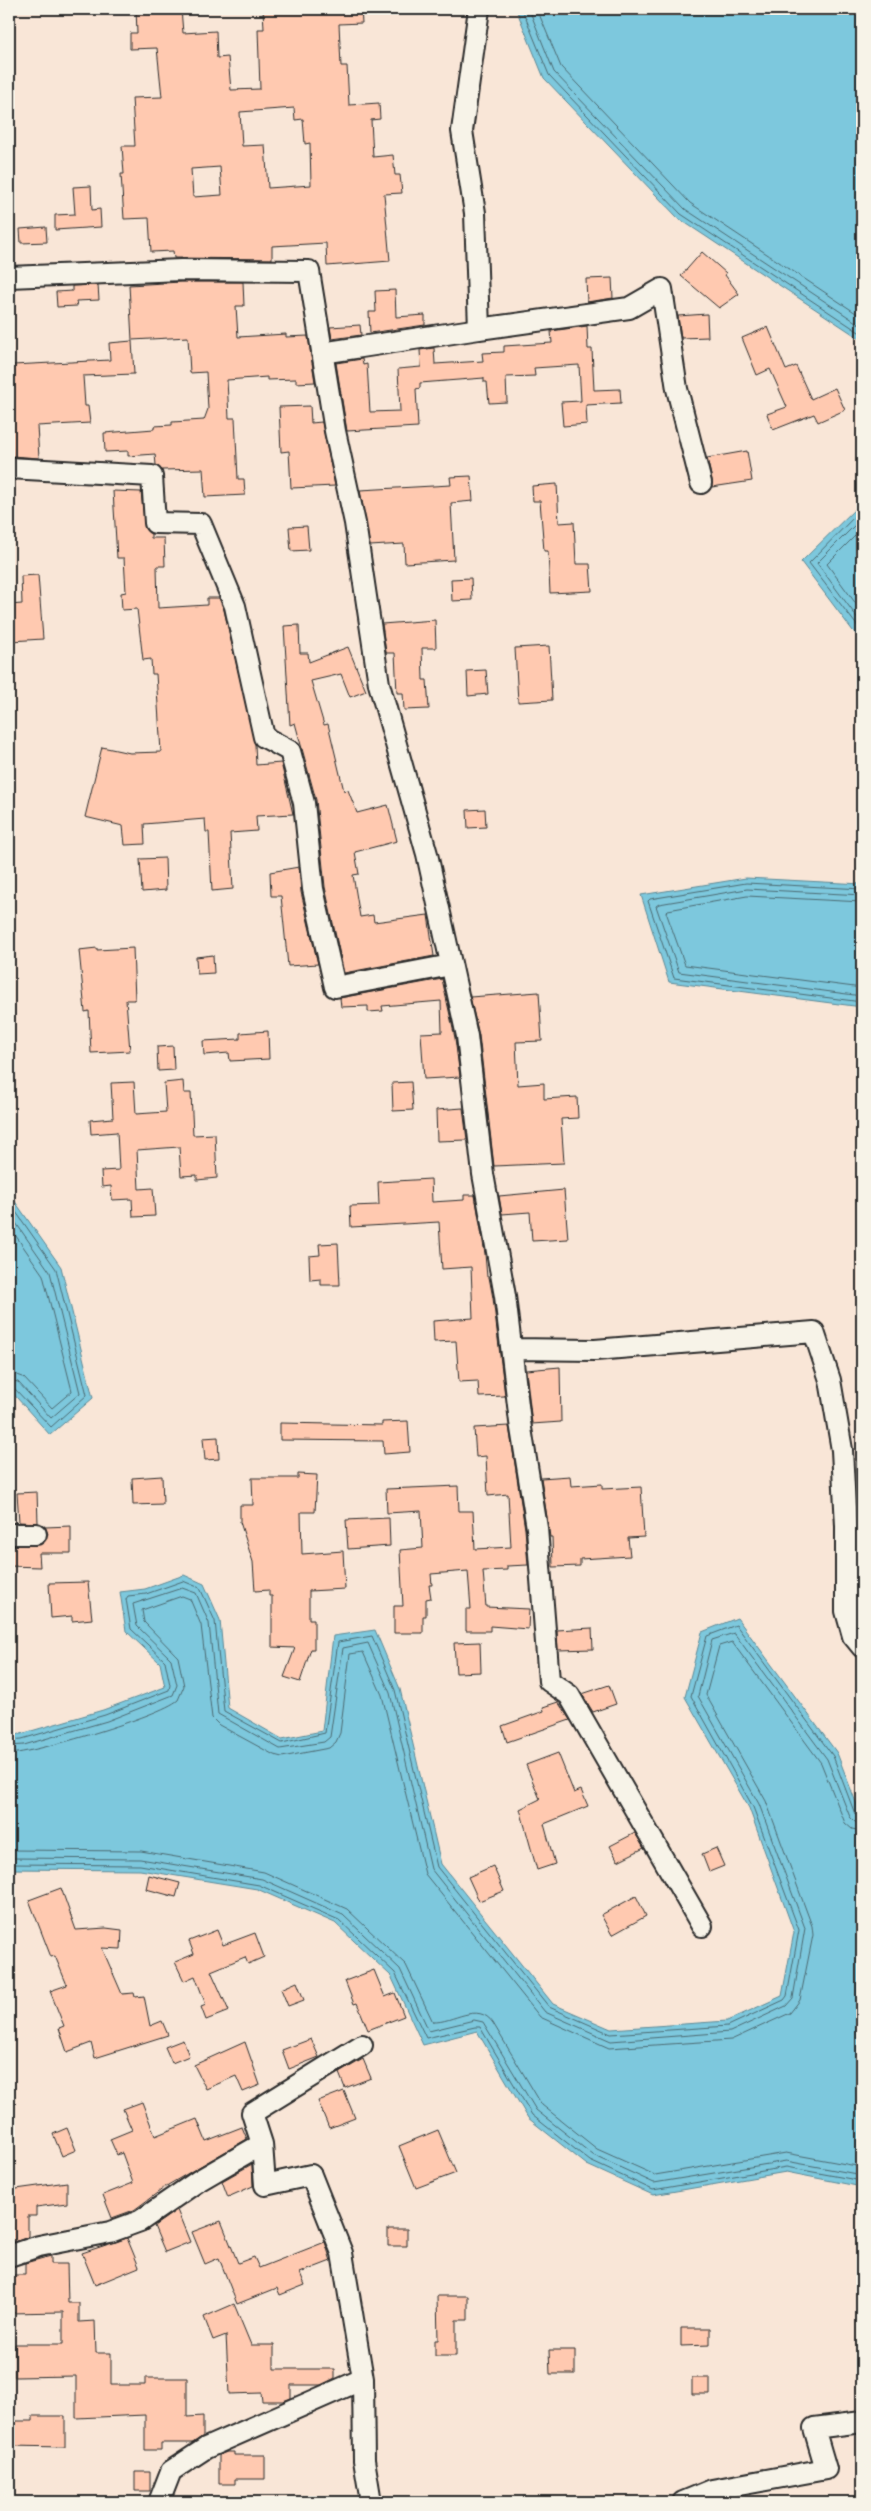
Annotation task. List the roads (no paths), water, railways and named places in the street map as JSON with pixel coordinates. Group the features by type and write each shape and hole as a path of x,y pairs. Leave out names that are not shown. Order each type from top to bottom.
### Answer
{"street":[{"path":"479,9 462,131 475,213 479,329"},
{"path":"9,277 181,270 309,271 335,432 355,523 380,684 427,854 467,1036 483,1174 505,1296 537,1528 549,1681 569,1695 702,1926"},
{"path":"322,353 629,308 662,289 677,389 701,483"},
{"path":"9,468 152,476 155,523 201,524 235,606 264,737 290,752 304,803 313,889 335,987 451,965"},
{"path":"512,1349 595,1350 814,1332 830,1380 842,1450 846,1526 846,1611 852,1636 862,1647"},
{"path":"9,1534 36,1534"},
{"path":"362,2045 252,2113 262,2144 265,2185 311,2175 342,2253 363,2379 364,2460 371,2502"},
{"path":"9,2256 39,2246 110,2232 140,2222 198,2181 262,2144"},
{"path":"159,2502 171,2471 206,2448 363,2379"},
{"path":"684,2502 712,2490 826,2470 814,2428 862,2422"}],"water":[{"path":"516,9 862,9 862,340 678,218 544,78"},
{"path":"862,502 862,639 853,631 801,562"},
{"path":"746,878 862,884 862,1007 669,982 641,895"},
{"path":"9,1193 61,1267 93,1398 50,1435 9,1389"},
{"path":"184,1575 204,1584 220,1620 228,1708 282,1739 322,1731 333,1636 375,1630 400,1689 441,1864 553,2004 611,2029 727,2021 782,1996 794,1932 749,1808 685,1697 702,1632 737,1618 837,1753 862,1818 862,2187 786,2172 653,2195 587,2165 528,2118 477,2031 423,2045 391,1976 335,1923 257,1889 140,1870 9,1869 9,1735 21,1734 103,1710 165,1687 160,1663 126,1631 120,1592 145,1589"}]}
